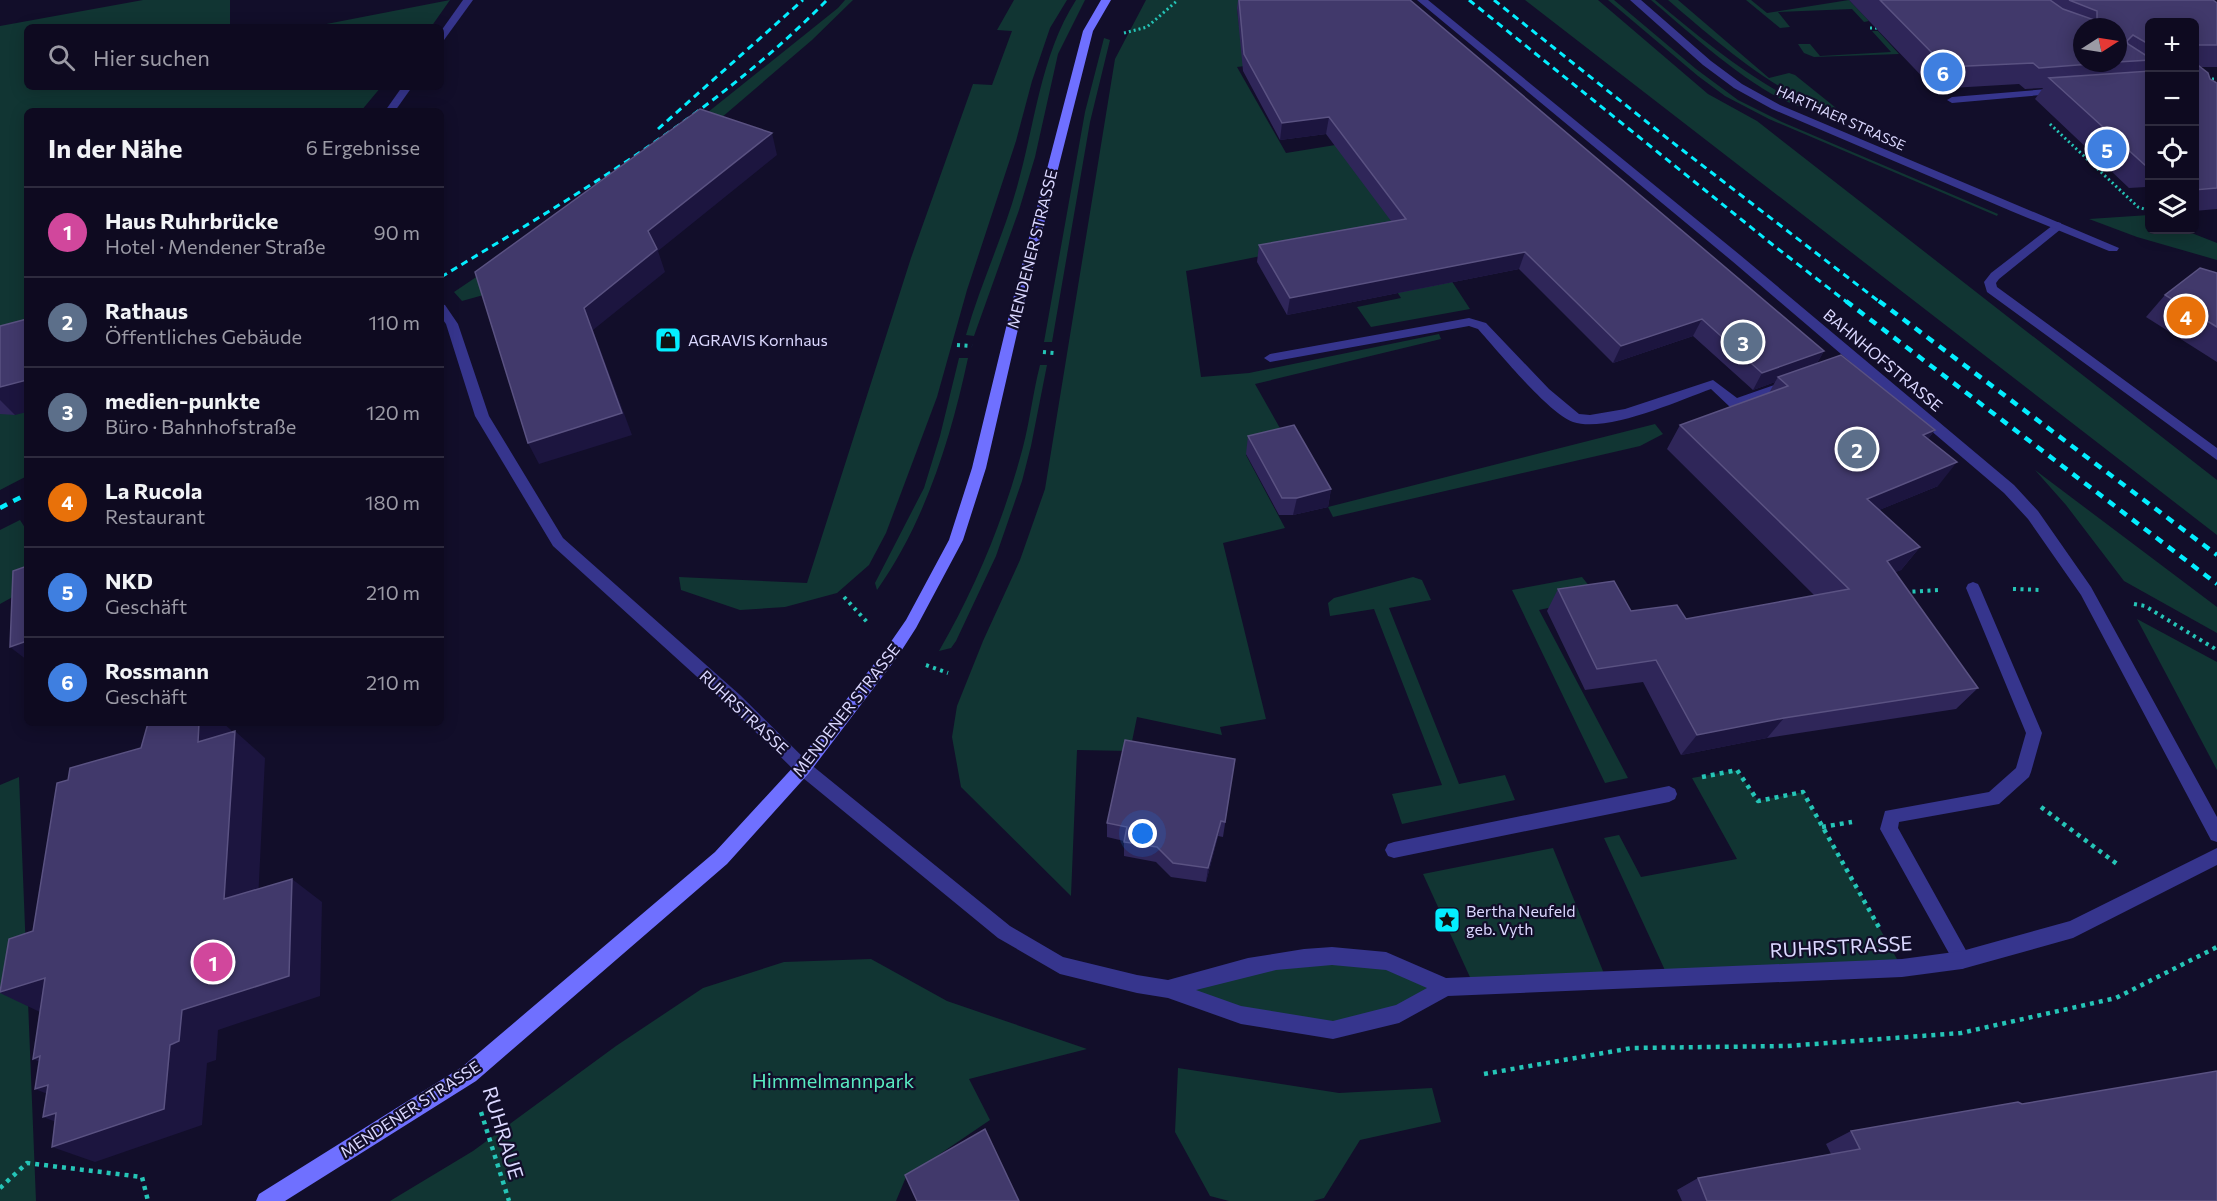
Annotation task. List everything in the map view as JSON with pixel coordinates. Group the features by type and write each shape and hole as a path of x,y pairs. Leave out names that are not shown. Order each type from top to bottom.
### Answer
{"main road":[{"name":"MENDENER STRASSE","path":"266,1201 469,1074 721,858 803,768 905,633 956,540 979,468 1021,292 1088,31 1106,0"}],"street":[{"path":"444,34 468,0"},
{"name":"BAHNHOFSTRASSE","path":"1422,0 1851,362 2009,489 2033,515 2086,591 2217,834"},
{"name":"HARTHAER STRASSE","path":"1635,0 1707,63 1738,86 1776,107 2113,248"},
{"path":"392,108 404,90"},
{"path":"1952,100 2072,90"},
{"path":"2057,226 1995,276 1990,282 1991,289 2217,455"},
{"name":"RUHRSTRASSE","path":"444,312 452,324 482,416 558,542 734,700 803,768 1004,932 1060,964 1137,984 1168,989 1241,1015 1333,1030 1399,1014 1446,987"},
{"path":"1270,358 1469,322 1482,326 1559,407 1575,418 1596,420 1632,411 1713,384 1735,404 1802,380"},
{"path":"1962,960 1889,829 1891,816 1993,799 2023,772 2034,733 1973,588"},
{"path":"1394,850 1669,794"},
{"name":"RUHRSTRASSE","path":"1168,989 1238,968 1330,956 1387,961 1446,987 1902,968 1962,960 2073,928 2217,856"}],"path":[{"path":"1088,31 1132,34 1144,30 1178,0"},
{"path":"1870,28 1883,28"},
{"path":"2206,79 2217,79"},
{"path":"2019,94 2138,207 2145,209"},
{"path":"1893,594 1973,588 2086,591 2145,606 2217,650"},
{"path":"1669,794 1666,783 1737,771 1758,801 1803,792 1902,968"},
{"path":"2011,784 2151,890"},
{"path":"1484,1074 1632,1048 1787,1046 1961,1033 2116,999 2217,947"},
{"name":"RUHRAUE","path":"469,1074 509,1201"},
{"path":"0,1188 27,1163 142,1177 148,1201"}],"green space":[{"path":"143,0 230,0 230,24 24,24 24,90 378,90 364,108 24,108 24,478 0,490 0,26"},
{"path":"450,0 433,24 326,24"},
{"path":"845,0 853,0 812,40 707,130 487,294 462,301 454,292 637,169"},
{"path":"1014,0 1067,0 1050,28 1032,81 1016,141 967,290 937,397 886,533 869,565 837,593 785,607 740,610 681,590 679,577 807,583 911,258 973,84 992,85 1012,31 997,30"},
{"path":"1076,0 1085,0 1058,54 1035,157 1019,210 974,336 966,335 1017,187 1046,67 1054,44"},
{"path":"1146,0 1296,0 1237,9 1239,26 1255,23 1283,61 1237,67 1286,153 1360,141 1470,309 1371,327 1357,307 1401,298 1361,236 1186,271 1201,377 1249,373 1439,334 1441,339 1255,384 1281,430 1246,455 1285,528 1223,543 1266,719 1220,727 1222,735 1137,717 1130,751 1077,750 1071,896 961,787 952,737 957,706 983,641 1020,560 1045,489 1115,59"},
{"path":"1525,0 1598,0 1708,94 1757,121 2217,480 2217,535"},
{"path":"1608,0 1614,0 1696,69 1738,100 1782,122 1998,214 1997,216 1769,119 1725,96"},
{"path":"1651,0 1655,0 1711,46 1750,74 1813,110 1794,105 1751,81 1706,47"},
{"path":"1668,0 1678,0 1769,78 1789,73 1795,75 1836,108 1818,105 1796,96 1773,82 1749,66"},
{"path":"1746,0 1751,0 1767,13 1849,0 1869,21 1864,22 1852,9 1778,12 1790,27 1780,28"},
{"path":"1872,31 1878,31 1899,54 1814,57 1804,53 1798,44 1810,44 1820,56 1891,52"},
{"path":"1104,38 1110,40 1090,122 1052,342 1044,342 1085,112"},
{"path":"2145,215 2145,234 2194,234 2217,243 2217,260 2137,237 2089,219"},
{"path":"959,358 968,358 934,479 909,536 877,590 875,583 924,488 940,436"},
{"path":"1040,365 1047,365 1031,446 1022,481 996,556 956,641 951,648 939,651 977,577 998,526 1023,447"},
{"path":"1655,424 1663,434 1640,446 1333,517 1328,507"},
{"path":"2035,470 2217,607 2217,633 2124,581 2066,505"},
{"path":"20,520 24,526 24,591 0,604 0,530"},
{"path":"1413,577 1422,580 1431,600 1389,608 1459,784 1505,775 1515,800 1402,824 1392,794 1442,785 1374,609 1330,616 1328,603 1334,598"},
{"path":"1582,577 1598,597 1539,610 1628,778 1605,783 1512,590"},
{"path":"2137,619 2217,662 2217,770"},
{"path":"1737,770 1758,801 1803,792 1902,968 1669,979 1604,838 1619,835 1641,877 1737,859 1692,778"},
{"path":"19,777 36,1201 0,1201 0,785"},
{"path":"1553,848 1607,981 1474,986 1423,874"},
{"name":"Himmelmannpark","path":"871,959 947,1001 1087,1049 969,1079 990,1120 906,1177 896,1201 390,1201 473,1151 616,1046 703,988 784,962"},
{"path":"1387,961 1446,987 1333,1030 1168,989 1238,968"},
{"path":"1178,1068 1339,1093 1432,1088 1441,1122 1360,1140 1324,1198 1313,1201 1229,1201 1210,1196 1175,1132"}],"building":[{"path":"1239,0 1410,0 1824,351 1762,373 1702,319 1621,346 1525,252 1290,298 1259,245 1406,219 1329,117 1282,123 1244,54"},
{"path":"1880,0 2050,0 2063,9 2088,18 2073,18 2073,65 2039,68 2033,63 1946,67"},
{"path":"2069,0 2213,0 2217,3 2217,45 2199,45 2199,18 2145,18 2145,42 2133,35 2127,41 2127,18 2097,18 2097,11"},
{"path":"2127,41 2145,55 2145,60 2127,61"},
{"path":"2199,66 2208,73 2210,79 2217,83 2217,188 2199,190"},
{"path":"2145,71 2145,165 2049,78"},
{"path":"700,109 772,133 648,231 657,249 584,308 622,413 528,443 475,272"},
{"path":"2200,268 2217,273 2217,327 2165,295"},
{"path":"24,320 24,381 0,387 0,326"},
{"path":"1841,355 1935,430 1923,435 1957,462 1867,499 1920,547 1887,561 1978,688 1784,718 1697,735 1656,660 1597,669 1558,589 1614,581 1631,611 1677,605 1686,619 1849,589 1680,425 1788,386 1778,377"},
{"path":"1294,425 1331,489 1297,498 1282,498 1248,436"},
{"path":"24,567 24,642 10,647 13,571"},
{"path":"147,726 199,726 198,742 235,731 224,899 292,879 289,976 182,1010 179,1041 170,1045 164,1109 52,1147 56,1113 43,1117 48,1085 35,1089 40,1056 33,1059 45,978 0,992 9,939 33,931 57,783 68,780 70,768 141,748"},
{"path":"1125,740 1235,759 1225,822 1221,821 1208,868 1173,863 1157,847 1124,842 1127,827 1107,823"},
{"path":"2217,1071 2217,1201 1707,1201 1698,1178 1860,1149 1851,1131"},
{"path":"985,1129 1019,1201 917,1201 905,1175"}],"railway":[{"path":"658,129 803,0"},
{"path":"444,275 593,184 691,116 739,80 827,0"},
{"path":"1469,0 1848,303"},
{"path":"1494,0 1672,142 1881,303"},
{"path":"1846,301 2217,584"},
{"path":"1879,301 2217,555"},
{"path":"0,508 24,496"}],"place":[{"name":"Rossmann","path":"1943,72"},
{"name":"NKD","path":"2107,149"},
{"name":"La Rucola","path":"2186,316"},
{"name":"AGRAVIS Kornhaus","path":"668,340"},
{"name":"medien-punkte","path":"1743,342"},
{"name":"Rathaus","path":"1857,449"},
{"name":"Bertha Neufeld geb. Vyth","path":"1447,920"},
{"name":"Haus Ruhrbrücke","path":"213,962"}]}
